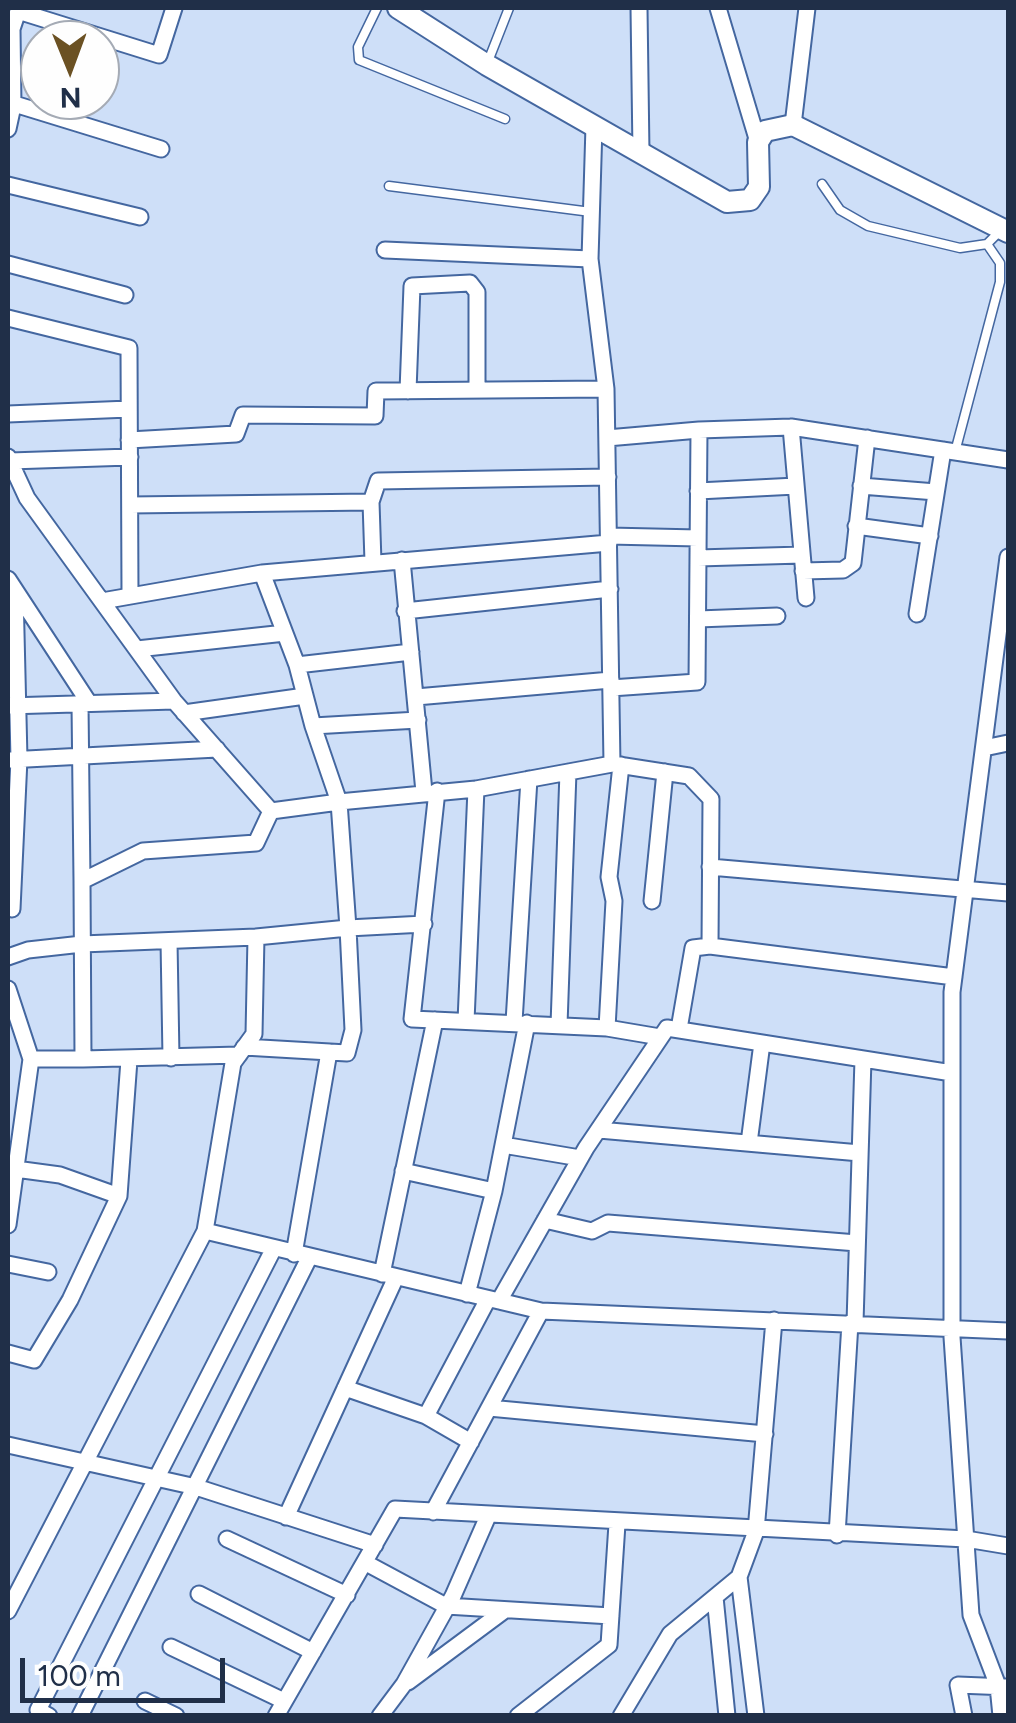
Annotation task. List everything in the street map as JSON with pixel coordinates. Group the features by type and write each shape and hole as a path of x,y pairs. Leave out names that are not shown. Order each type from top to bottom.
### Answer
{"street":[{"path":"8,129 16,11 159,55 174,8"},
{"path":"398,8 487,65 737,204 750,200 758,186 758,142 718,8"},
{"path":"639,8 641,153"},
{"path":"792,125 804,8"},
{"path":"10,104 161,149"},
{"path":"758,142 770,128 792,125 999,235"},
{"path":"594,126 590,259 606,388 616,765 609,877 614,901 607,1028"},
{"path":"8,185 140,217"},
{"path":"385,250 590,259"},
{"path":"8,264 125,294"},
{"path":"408,391 412,286 470,283 477,292 478,390"},
{"path":"8,318 129,348 130,596"},
{"path":"271,811 179,707 27,498 10,468 236,434 244,414 375,416 376,392 606,388"},
{"path":"8,414 130,409"},
{"path":"607,438 791,427 1008,460"},
{"path":"791,427 806,598"},
{"path":"416,698 697,682 699,430"},
{"path":"698,558 849,567 867,438"},
{"path":"918,614 936,492 949,450"},
{"path":"373,562 371,502 378,481 608,477"},
{"path":"698,491 796,486"},
{"path":"861,486 936,492"},
{"path":"130,505 371,502"},
{"path":"856,526 930,536"},
{"path":"102,601 262,573 609,540 698,538"},
{"path":"1001,1716 1003,1686 970,1615 952,1327 952,1073 954,976 984,748 1002,664 1008,556"},
{"path":"402,560 418,720 431,792 424,924 412,1019 607,1028 660,1037"},
{"path":"31,1059 129,1060 241,1051 346,1052 353,1030 339,802 313,726 298,664 262,573"},
{"path":"11,585 85,704 83,1059"},
{"path":"11,585 12,910"},
{"path":"405,611 610,589"},
{"path":"698,619 777,616"},
{"path":"136,649 285,633"},
{"path":"298,664 411,652"},
{"path":"13,706 179,707 305,696"},
{"path":"313,726 418,720"},
{"path":"984,748 1008,743"},
{"path":"13,760 217,749"},
{"path":"271,811 476,788 616,765 689,776 711,800 710,946"},
{"path":"558,1025 568,772"},
{"path":"652,901 665,772"},
{"path":"467,1294 494,1191 521,1023 529,779"},
{"path":"466,1021 476,788"},
{"path":"82,880 144,850 256,843 271,811"},
{"path":"710,867 1008,893"},
{"path":"8,957 28,950 82,944 256,937 424,924"},
{"path":"8,1611 205,1231 232,1062 254,1034 256,937"},
{"path":"169,941 172,1058"},
{"path":"679,1029 693,948 710,946 954,976"},
{"path":"8,989 31,1059 11,1168 8,1226"},
{"path":"286,1516 345,1388 389,1276 403,1171 435,1020"},
{"path":"426,1416 580,1158 667,1028 952,1073"},
{"path":"748,1143 762,1043"},
{"path":"80,1716 196,1487 302,1256 329,1052"},
{"path":"838,1534 857,1244 863,1059"},
{"path":"8,1353 34,1360 70,1300 118,1196 129,1060"},
{"path":"599,1130 860,1154"},
{"path":"503,1145 580,1158"},
{"path":"11,1168 60,1176 118,1196"},
{"path":"403,1171 494,1191"},
{"path":"545,1220 592,1231 608,1223 857,1244"},
{"path":"205,1231 541,1312 1008,1331"},
{"path":"41,1714 274,1248"},
{"path":"8,1264 48,1272"},
{"path":"433,1512 541,1312"},
{"path":"756,1716 739,1577 756,1531 774,1320"},
{"path":"345,1388 426,1416 470,1442"},
{"path":"489,1408 765,1434"},
{"path":"8,1445 196,1487 376,1545"},
{"path":"172,1646 280,1709 395,1510 966,1539 1008,1546"},
{"path":"380,1716 404,1684 488,1516"},
{"path":"518,1716 609,1645 617,1524"},
{"path":"227,1539 347,1594"},
{"path":"366,1563 446,1606 611,1616"},
{"path":"620,1716 670,1634 739,1577"},
{"path":"199,1594 313,1652"},
{"path":"715,1597 726,1716"},
{"path":"404,1684 505,1610"},
{"path":"964,1716 958,1685 1003,1686"},
{"path":"145,1701 176,1716"}],"lane":[{"path":"377,8 358,47 362,62 505,119"},
{"path":"487,65 509,8"},
{"path":"822,184 840,210 857,222 960,248 999,235 1000,282 949,450"},
{"path":"389,186 592,212"}]}
